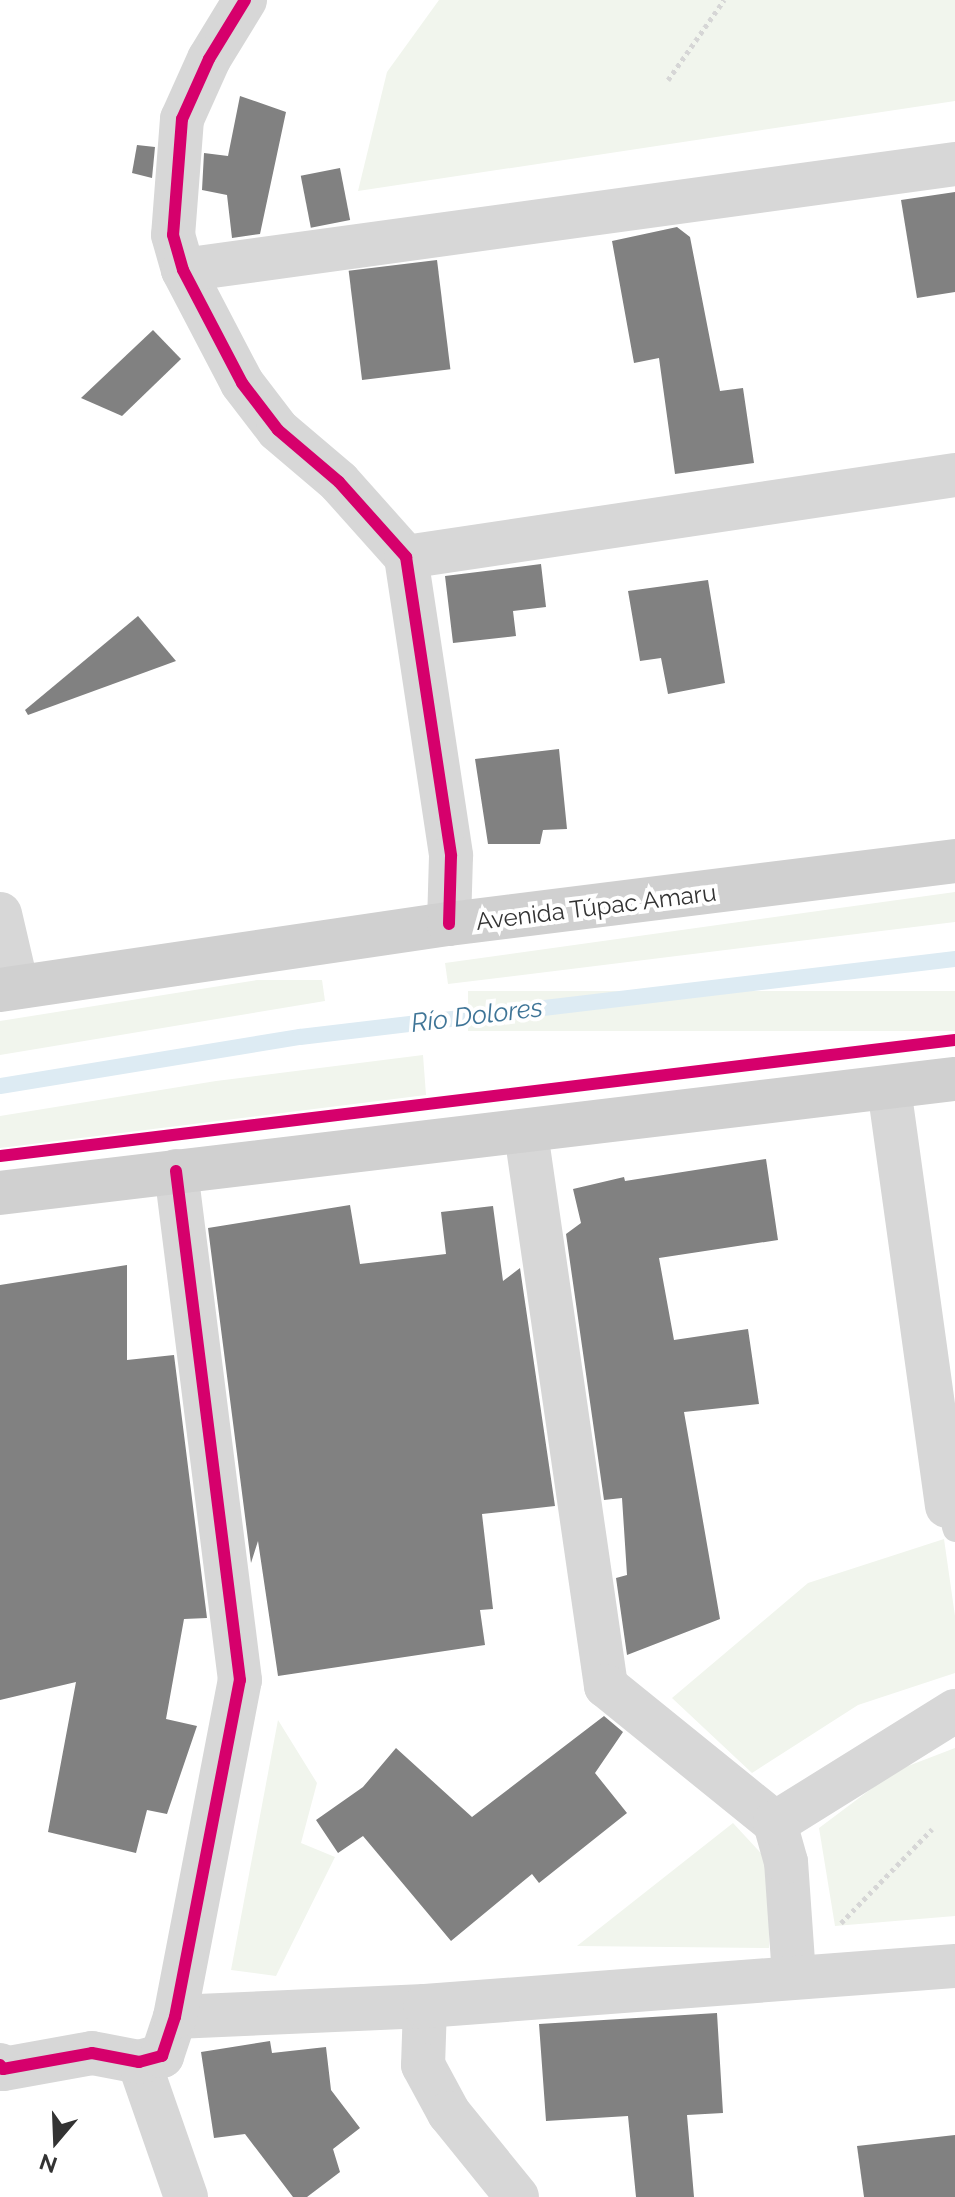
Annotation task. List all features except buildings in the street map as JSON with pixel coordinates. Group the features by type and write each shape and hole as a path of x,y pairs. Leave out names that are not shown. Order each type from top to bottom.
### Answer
{"street":[{"path":"245,0 209,59 182,119 173,235 183,270 242,383 278,430 339,482 406,557 451,856 449,924"},
{"path":"183,270 955,164"},
{"path":"406,557 955,475"},
{"name":"Avenida Túpac Amaru","path":"8,988 449,924 955,861"},
{"path":"0,914 8,988"},
{"path":"0,1193 526,1133 955,1079"},
{"path":"889,1088 952,1521"},
{"path":"526,1133 606,1686 775,1823 786,1862 794,1976"},
{"path":"1,2068 92,2053 139,2062 162,2056 175,2017 240,1680 176,1171"},
{"path":"775,1823 955,1711"},
{"path":"175,2017 425,2006 955,1966"},
{"path":"425,2006 423,2065 449,2113 517,2197"},
{"path":"139,2062 186,2197"}],"path":[{"path":"668,80 724,0"},
{"path":"834,1930 932,1829"}],"shaded area":[{"path":"439,0 955,0 955,101 358,191 387,72"},
{"path":"955,892 955,922 448,984 445,963"},
{"path":"257,980 322,980 325,1001 0,1055 0,1021"},
{"path":"468,991 955,991 955,1031 468,1031"},
{"path":"423,1055 426,1095 0,1148 0,1116 216,1081"},
{"path":"944,1539 955,1616 955,1673 858,1705 752,1773 672,1698 808,1583"},
{"path":"278,1720 317,1783 301,1843 335,1857 276,1976 231,1970"},
{"path":"955,1748 955,1916 835,1926 819,1828 895,1771"},
{"path":"733,1823 771,1864 769,1948 577,1946"}],"waterway":[{"name":"Río Dolores","path":"0,1086 300,1037 955,959"}],"cycle path":[{"path":"245,0 209,59 182,119 173,235 183,270 242,383 278,430 339,482 406,557 451,856 449,924"},
{"path":"0,1156 955,1040"},
{"path":"0,2065 3,2069 92,2053 139,2062 162,2056 175,2017 240,1680 176,1171"}]}
